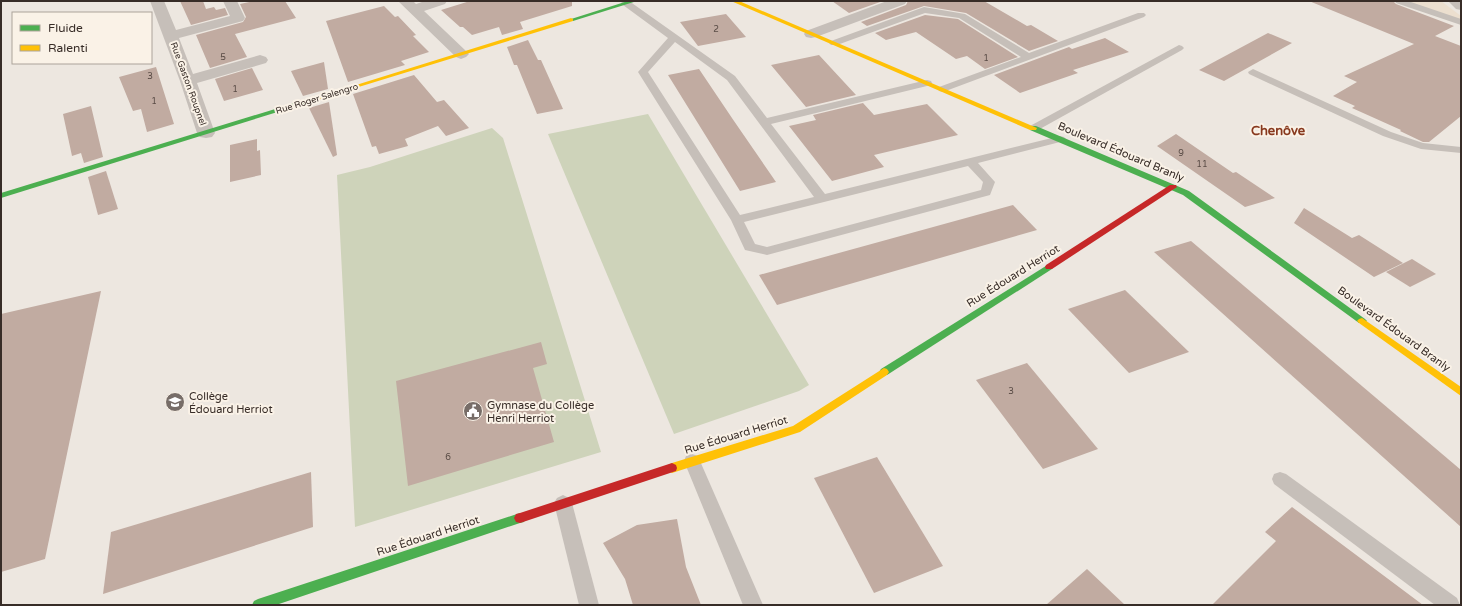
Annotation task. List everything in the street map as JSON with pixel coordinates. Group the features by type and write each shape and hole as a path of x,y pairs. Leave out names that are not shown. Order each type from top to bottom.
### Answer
{"street":[{"name":"Rue Gaston Roupnel","path":"156,1 188,80 206,133"},
{"name":"Rue Gaston Roupnel","path":"170,36 238,18 230,1"},
{"path":"409,5 440,1"},
{"name":"Boulevard Édouard Branly","path":"734,1 1186,193 1461,392"},
{"path":"811,34 900,1"},
{"path":"1455,1 1461,6"},
{"name":"Rue Roger Salengro","path":"1,196 630,2"},
{"path":"409,5 461,54"},
{"path":"188,80 260,60"},
{"name":"Rue Édouard Herriot","path":"258,605 563,503 796,429 1173,187"}],"lane":[{"path":"1399,1 1461,22"},
{"path":"630,2 674,38 731,78 822,199"},
{"path":"834,43 924,10 962,16 1028,57"},
{"path":"943,89 1141,14"},
{"path":"674,38 643,72 736,220 750,247 767,251 986,192 989,182 971,162"},
{"path":"1034,128 1179,48"},
{"path":"1253,72 1400,139 1421,146 1461,150"},
{"path":"764,122 927,83"},
{"path":"736,220 1060,139"},
{"path":"692,461 753,605"},
{"path":"1280,479 1450,605"},
{"path":"563,503 589,605"}],"green space":[{"path":"648,114 809,385 799,391 674,434 548,134"},
{"path":"492,128 503,138 601,452 355,527 337,175 370,167"}],"shaded area":[{"path":"1403,1 1441,1 1461,16 1461,22"}],"building":[{"path":"180,1 203,1 206,9 214,7 216,10 225,8 228,15 191,25"},
{"path":"254,1 285,1 296,18 235,34 247,57 210,68 196,35 243,22 246,17 240,4"},
{"path":"470,1 572,1 572,6 520,22 523,29 502,35 499,27 472,35 463,27 460,27 441,10"},
{"path":"832,1 883,1 849,13"},
{"path":"908,1 984,1 1027,26 1031,25 1058,41 1029,51 966,13 924,6 867,26 861,22 906,5"},
{"path":"1309,1 1393,1 1396,4 1454,26 1435,36 1461,46 1461,116 1429,142 1423,142 1400,131 1401,130 1352,108 1355,106 1333,96 1357,82 1344,76 1414,44"},
{"path":"384,6 395,17 398,16 416,35 413,36 429,52 401,61 405,65 348,82 326,21"},
{"path":"726,14 746,37 698,46 680,22"},
{"path":"925,15 958,19 1018,57 985,69 967,56 956,59 916,32 886,40 875,33"},
{"path":"1268,33 1292,43 1224,81 1199,70"},
{"path":"1105,38 1129,52 1073,70 1078,73 1020,93 994,75 1069,47 1072,49"},
{"path":"528,40 538,60 541,60 563,109 537,114 517,65 514,65 507,47"},
{"path":"819,55 856,95 806,107 771,65"},
{"path":"324,62 328,89 303,96 291,71"},
{"path":"156,67 174,124 147,132 141,109 133,111 119,77"},
{"path":"252,68 263,90 224,101 215,79"},
{"path":"699,69 776,182 740,191 668,75"},
{"path":"414,75 437,102 444,100 469,128 446,136 438,126 405,139 408,146 379,154 376,146 372,147 353,94"},
{"path":"329,102 337,155 333,157 309,108"},
{"path":"863,103 874,115 927,104 958,135 874,155 884,167 832,181 789,126 816,120 813,115"},
{"path":"91,106 103,157 84,163 81,153 72,156 63,114"},
{"path":"1176,134 1233,173 1236,172 1275,198 1245,207 1157,146"},
{"path":"257,139 257,151 260,150 261,175 230,182 230,145"},
{"path":"106,171 118,209 98,215 88,177"},
{"path":"1013,205 1037,230 777,305 759,275"},
{"path":"1304,208 1352,238 1359,235 1403,263 1374,277 1294,223"},
{"path":"1191,241 1461,470 1461,527 1154,252"},
{"path":"1412,259 1436,274 1410,287 1386,272"},
{"path":"1125,290 1189,352 1129,373 1068,309"},
{"path":"101,291 45,559 1,572 1,314"},
{"name":"Gymnase du Collège Henri Herriot","path":"541,342 547,364 533,368 554,442 408,486 396,381"},
{"path":"1027,363 1098,449 1043,469 976,380"},
{"path":"877,457 943,566 874,593 814,478"},
{"path":"311,472 313,527 103,594 111,532"},
{"path":"1292,507 1423,605 1212,605 1276,541 1265,532"},
{"path":"677,519 686,567 701,605 633,605 625,579 603,543 637,525"},
{"path":"1087,569 1125,605 1046,605"}],"traffic: fast":[{"path":"571,20 634,1"},
{"path":"1,196 311,100"},
{"path":"1033,128 1186,193 1362,321"},
{"path":"884,372 1049,267"},
{"path":"258,605 520,518"}],"traffic: slow":[{"path":"734,1 1033,128"},
{"path":"311,100 571,20"},
{"path":"1362,321 1461,392"},
{"path":"672,468 796,429 884,372"}],"traffic: jam":[{"path":"1049,267 1173,187"},
{"path":"520,518 672,468"}],"place":[{"name":"Collège Édouard Herriot","path":"175,402"},
{"name":"Gymnase du Collège Henri Herriot","path":"473,411"}],"district":[{"name":"Chenôve","path":"1278,131"}]}
